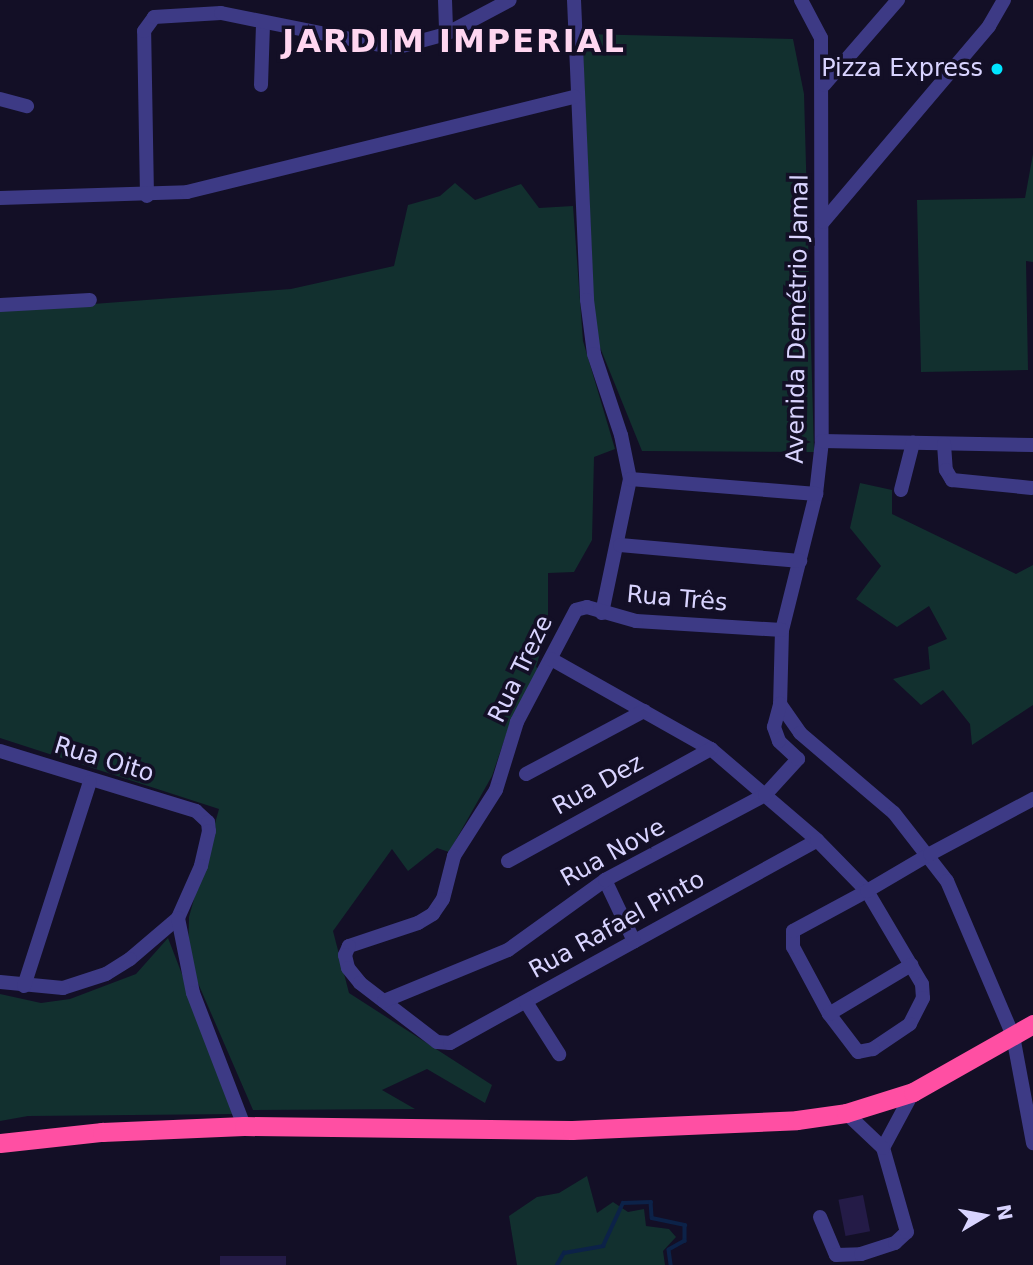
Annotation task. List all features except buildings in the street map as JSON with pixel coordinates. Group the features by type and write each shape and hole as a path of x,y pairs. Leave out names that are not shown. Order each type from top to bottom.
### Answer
{"highway":[{"path":"0,1143 102,1132 244,1126 572,1130 728,1126 846,1113 913,1092 1033,1024"}],"street":[{"path":"445,0 446,34"},
{"path":"147,196 144,31 149,19 159,15 221,7 264,24 395,48 446,34 510,0"},
{"path":"574,0 575,97 591,334 630,479 620,545 602,612"},
{"name":"Avenida Demétrio Jamal","path":"780,704 782,630 816,494 822,441 824,85 821,38 801,0"},
{"path":"824,85 898,0"},
{"path":"822,222 989,26 1004,0"},
{"path":"261,85 264,24"},
{"path":"0,198 147,196 243,180 575,97"},
{"path":"0,99 27,106"},
{"path":"0,305 90,300"},
{"path":"822,441 1033,445"},
{"path":"901,490 913,443"},
{"path":"944,444 946,470 952,480 1032,488"},
{"path":"630,479 816,494"},
{"path":"620,545 800,561"},
{"name":"Rua Três","path":"572,614 587,607 636,621 782,630"},
{"name":"Rua Treze","path":"437,1042 384,1001 348,968 345,955 349,946 433,914 443,899 454,856 496,790 517,722 572,614"},
{"path":"551,659 710,749 817,840 867,891 924,991 917,1015 873,1049 852,1049 829,1014 793,947 793,931 867,891 930,854 1033,799"},
{"path":"780,704 800,733 894,813 930,854 959,905 1013,1036 1033,1143"},
{"name":"Rua Nove","path":"384,1001 508,950 605,880 765,795 798,759 779,741 774,727 780,704"},
{"path":"526,774 644,711"},
{"name":"Rua Dez","path":"508,861 710,749"},
{"name":"Rua Oito","path":"0,751 90,782 196,811 208,822 209,831 201,866 178,918"},
{"path":"24,986 90,782"},
{"name":"Rua Rafael Pinto","path":"437,1042 457,1040 817,840"},
{"path":"605,880 634,941"},
{"path":"0,982 63,988 106,974 178,918 193,993 244,1126"},
{"path":"829,1014 911,965"},
{"path":"526,1002 559,1054"},
{"path":"883,1148 913,1092"},
{"path":"820,1217 836,1255 860,1254 905,1236 907,1225 883,1148 846,1113"}],"green space":[{"path":"582,34 793,39 804,94 814,452 642,451 595,335"},
{"path":"1033,154 1033,262 1026,261 1028,370 921,372 917,200 1025,198"},
{"path":"455,183 475,200 521,184 539,208 573,206 583,341 615,449 594,457 592,540 574,572 548,573 548,627 536,667 544,672 511,720 492,776 449,852 437,848 408,871 392,849 333,931 349,993 492,1085 485,1103 427,1069 382,1090 415,1109 253,1110 188,960 189,917 219,809 0,738 0,311 291,289 394,266 408,205 440,196"},
{"path":"860,483 892,490 892,514 1016,574 1033,565 1033,705 972,745 970,724 943,690 921,705 893,679 930,669 928,647 947,639 929,606 897,627 856,599 881,566 850,528"},
{"path":"168,938 236,1114 28,1116 0,1121 0,994 41,1003 70,999 136,974"},
{"path":"587,1176 597,1213 613,1202 628,1212 644,1209 646,1226 669,1229 676,1237 663,1251 665,1265 517,1265 509,1216 537,1197 559,1193"}],"waterway":[{"path":"557,1265 564,1253 603,1246 623,1203 651,1202 652,1218 685,1225 685,1241 669,1250 671,1265"}],"place":[{"name":"Pizza Express","path":"997,69"}],"district":[{"name":"JARDIM IMPERIAL","path":"454,41"}]}
